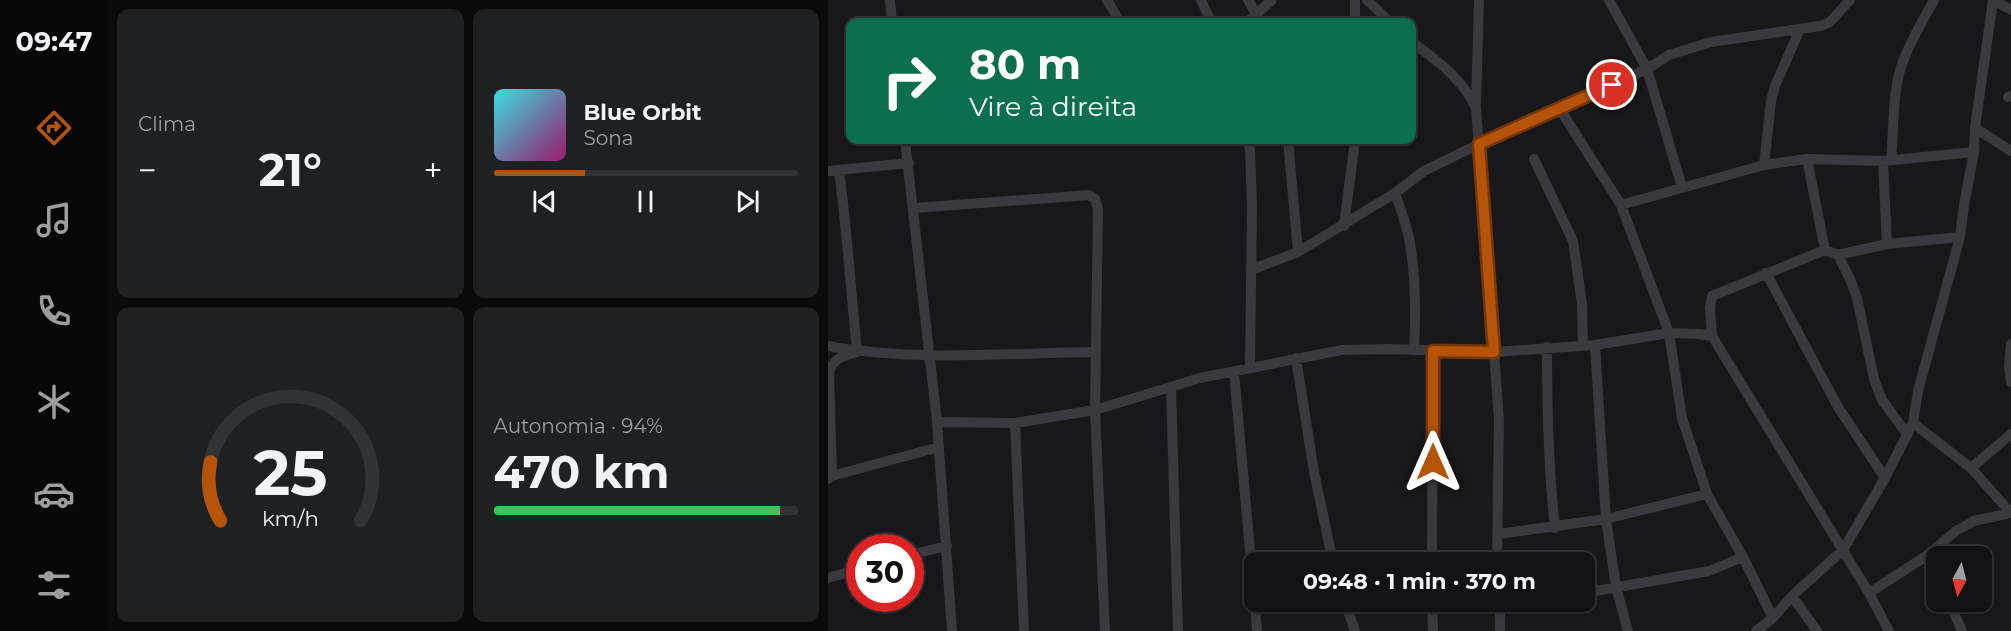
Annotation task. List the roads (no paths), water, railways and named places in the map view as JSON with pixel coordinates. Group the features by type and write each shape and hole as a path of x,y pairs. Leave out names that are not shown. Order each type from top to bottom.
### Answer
{"street":[{"path":"890,0 892,18"},
{"path":"1107,0 1118,18"},
{"path":"1201,0 1209,18"},
{"path":"1248,0 1252,18 1272,0"},
{"path":"1355,0 1355,18"},
{"path":"1367,0 1386,18"},
{"path":"1479,0 1476,108 1499,420 1497,552"},
{"path":"1609,0 1647,69 1682,186"},
{"path":"1251,270 1298,252 1344,226 1424,171 1647,69 1669,55 1711,42 1820,26 1830,22 1850,0"},
{"path":"1887,244 1887,161 1900,69 1934,0"},
{"path":"1756,631 1773,618 1792,596 1842,550 1885,478 1913,423 1918,391 1960,237 1974,152 1975,128 1993,0 2011,10"},
{"path":"1764,165 1771,100 1800,29"},
{"path":"1416,45 1460,82 1469,93 1476,108"},
{"path":"1559,108 1621,205 1670,333 1682,418 1707,494 1743,557 1773,618"},
{"path":"1975,128 2011,151"},
{"path":"906,144 931,355 952,631"},
{"path":"1248,144 1251,194 1250,368"},
{"path":"1288,144 1298,252"},
{"path":"1344,226 1354,144"},
{"path":"1621,205 1682,186 1764,165 1807,159 1887,161 1974,152"},
{"path":"1534,159 1573,241 1582,304 1583,345"},
{"path":"1807,159 1825,250"},
{"path":"857,352 846,226 834,170 909,163"},
{"path":"1395,193 1408,237 1412,261 1414,350"},
{"path":"914,208 1089,195 1095,199 1098,209 1095,410 1104,631"},
{"path":"1889,631 1869,593 1712,336 1710,308 1712,296 1825,250 1838,255 1887,244 1960,237"},
{"path":"1838,255 1857,298 1874,379 1882,400 1907,434"},
{"path":"1766,273 1838,407 1885,478"},
{"path":"937,422 1015,423 1095,410 1200,378 1342,350 1494,352 1595,345 1670,333 1712,336"},
{"path":"2011,344 2009,366 2011,382"},
{"path":"1595,345 1606,519 1616,587 1628,631"},
{"path":"828,346 857,352 931,355 1096,352"},
{"path":"1547,347 1548,443 1555,528"},
{"path":"1432,552 1433,351"},
{"path":"857,352 837,358 831,365 829,373 830,477 939,447"},
{"path":"1296,358 1316,482 1331,552"},
{"path":"1234,372 1250,552"},
{"path":"1171,387 1178,631"},
{"path":"1015,423 1024,631"},
{"path":"1913,423 1971,468 2011,513 1974,521 1956,531 1938,546"},
{"path":"1971,468 2011,434"},
{"path":"1498,534 1555,528 1606,519 1707,494"},
{"path":"924,552 947,546"},
{"path":"1869,593 1926,556"},
{"path":"1595,591 1708,571 1743,557"},
{"path":"828,578 846,573"},
{"path":"1792,596 1817,631"},
{"path":"1256,612 1257,631"},
{"path":"1348,612 1355,631"},
{"path":"1432,612 1433,631"},
{"path":"1500,612 1500,631"},
{"path":"1953,612 1962,631"}]}
